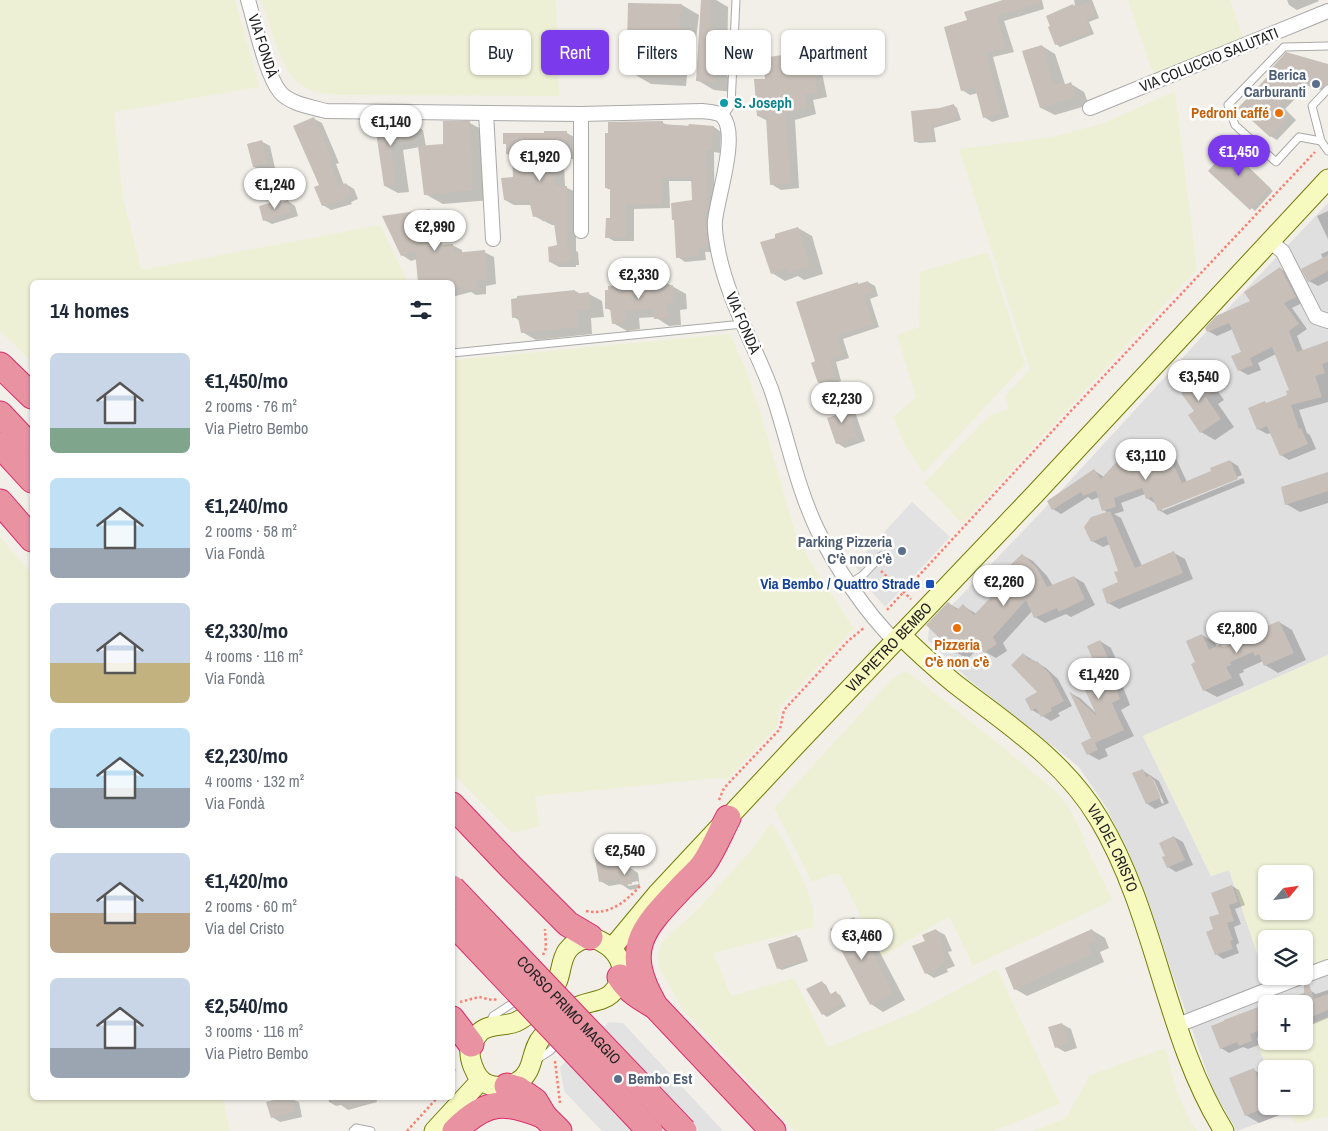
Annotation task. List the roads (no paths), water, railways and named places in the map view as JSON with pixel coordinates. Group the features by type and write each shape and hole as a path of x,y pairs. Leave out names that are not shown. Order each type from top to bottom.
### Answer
{"highway":[{"path":"0,365 30,394"},
{"path":"0,414 30,446"},
{"path":"0,445 30,478"},
{"path":"0,502 30,537"},
{"path":"722,812 702,866 659,911 644,931 637,956 641,977 655,1006 761,1121"},
{"path":"459,815 568,924 590,937"},
{"name":"CORSO PRIMO MAGGIO","path":"455,891 684,1131"},
{"name":"CORSO PRIMO MAGGIO","path":"455,925 650,1131"},
{"path":"620,977 626,987 636,996 655,1006"},
{"path":"455,1021 479,1036"},
{"path":"507,1086 518,1089 535,1101 551,1124"},
{"path":"455,1131 468,1118 488,1108 502,1104 526,1108 551,1124"}],"main road":[{"name":"VIA PIETRO BEMBO","path":"612,948 722,812 898,638 1328,179"},
{"name":"VIA DEL CRISTO","path":"898,638 1048,756 1075,783 1100,819 1136,898 1193,1071 1203,1094 1224,1131"},
{"path":"590,937 600,940 612,948 620,959 622,967 619,983 611,994 593,1008 584,1004 572,1009 541,1039 536,1046 532,1063 527,1073 519,1081 507,1086 487,1084 481,1080 471,1063 479,1036 516,1022 526,1016 552,991 557,978 554,968 567,951 579,940 590,937"},
{"path":"434,1131 481,1080"}],"street":[{"name":"VIA FONDÀ","path":"248,0 268,71 280,92 300,104 326,111 581,114 702,111 718,114 723,117 727,124 730,142 715,222 718,253 725,280 771,390 802,490 817,529 832,558 849,584 887,633 898,638"},
{"name":"VIA COLUCCIO SALUTATI","path":"1090,108 1328,12"},
{"path":"486,113 493,238"},
{"path":"581,114 581,231"},
{"path":"1271,242 1283,252 1316,317 1328,321"},
{"path":"1313,973 1328,967"},
{"path":"1178,1024 1280,985"}],"lane":[{"path":"723,117 731,105 736,0"},
{"path":"1322,142 1299,137 1276,162 1235,125 1228,105 1284,47 1328,46"},
{"path":"1328,89 1312,106 1322,142 1328,152"},
{"path":"455,353 744,324"},
{"path":"849,584 863,575 881,556"},
{"path":"479,1036 494,1016 534,988 554,968"},
{"path":"575,1027 593,1008"},
{"path":"532,1063 550,1051 569,1033"},
{"path":"353,1131 356,1128 371,1131"}],"place":[{"name":"Berica Carburanti","path":"1316,84"},
{"name":"S. Joseph","path":"724,103"},
{"name":"Pedroni caffé","path":"1279,113"},
{"name":"Parking Pizzeria C'è non c'è","path":"902,551"},
{"name":"Via Bembo / Quattro Strade","path":"930,584"},
{"name":"Pizzeria C'è non c'è","path":"957,628"},
{"name":"Bembo Est","path":"618,1079"}]}
